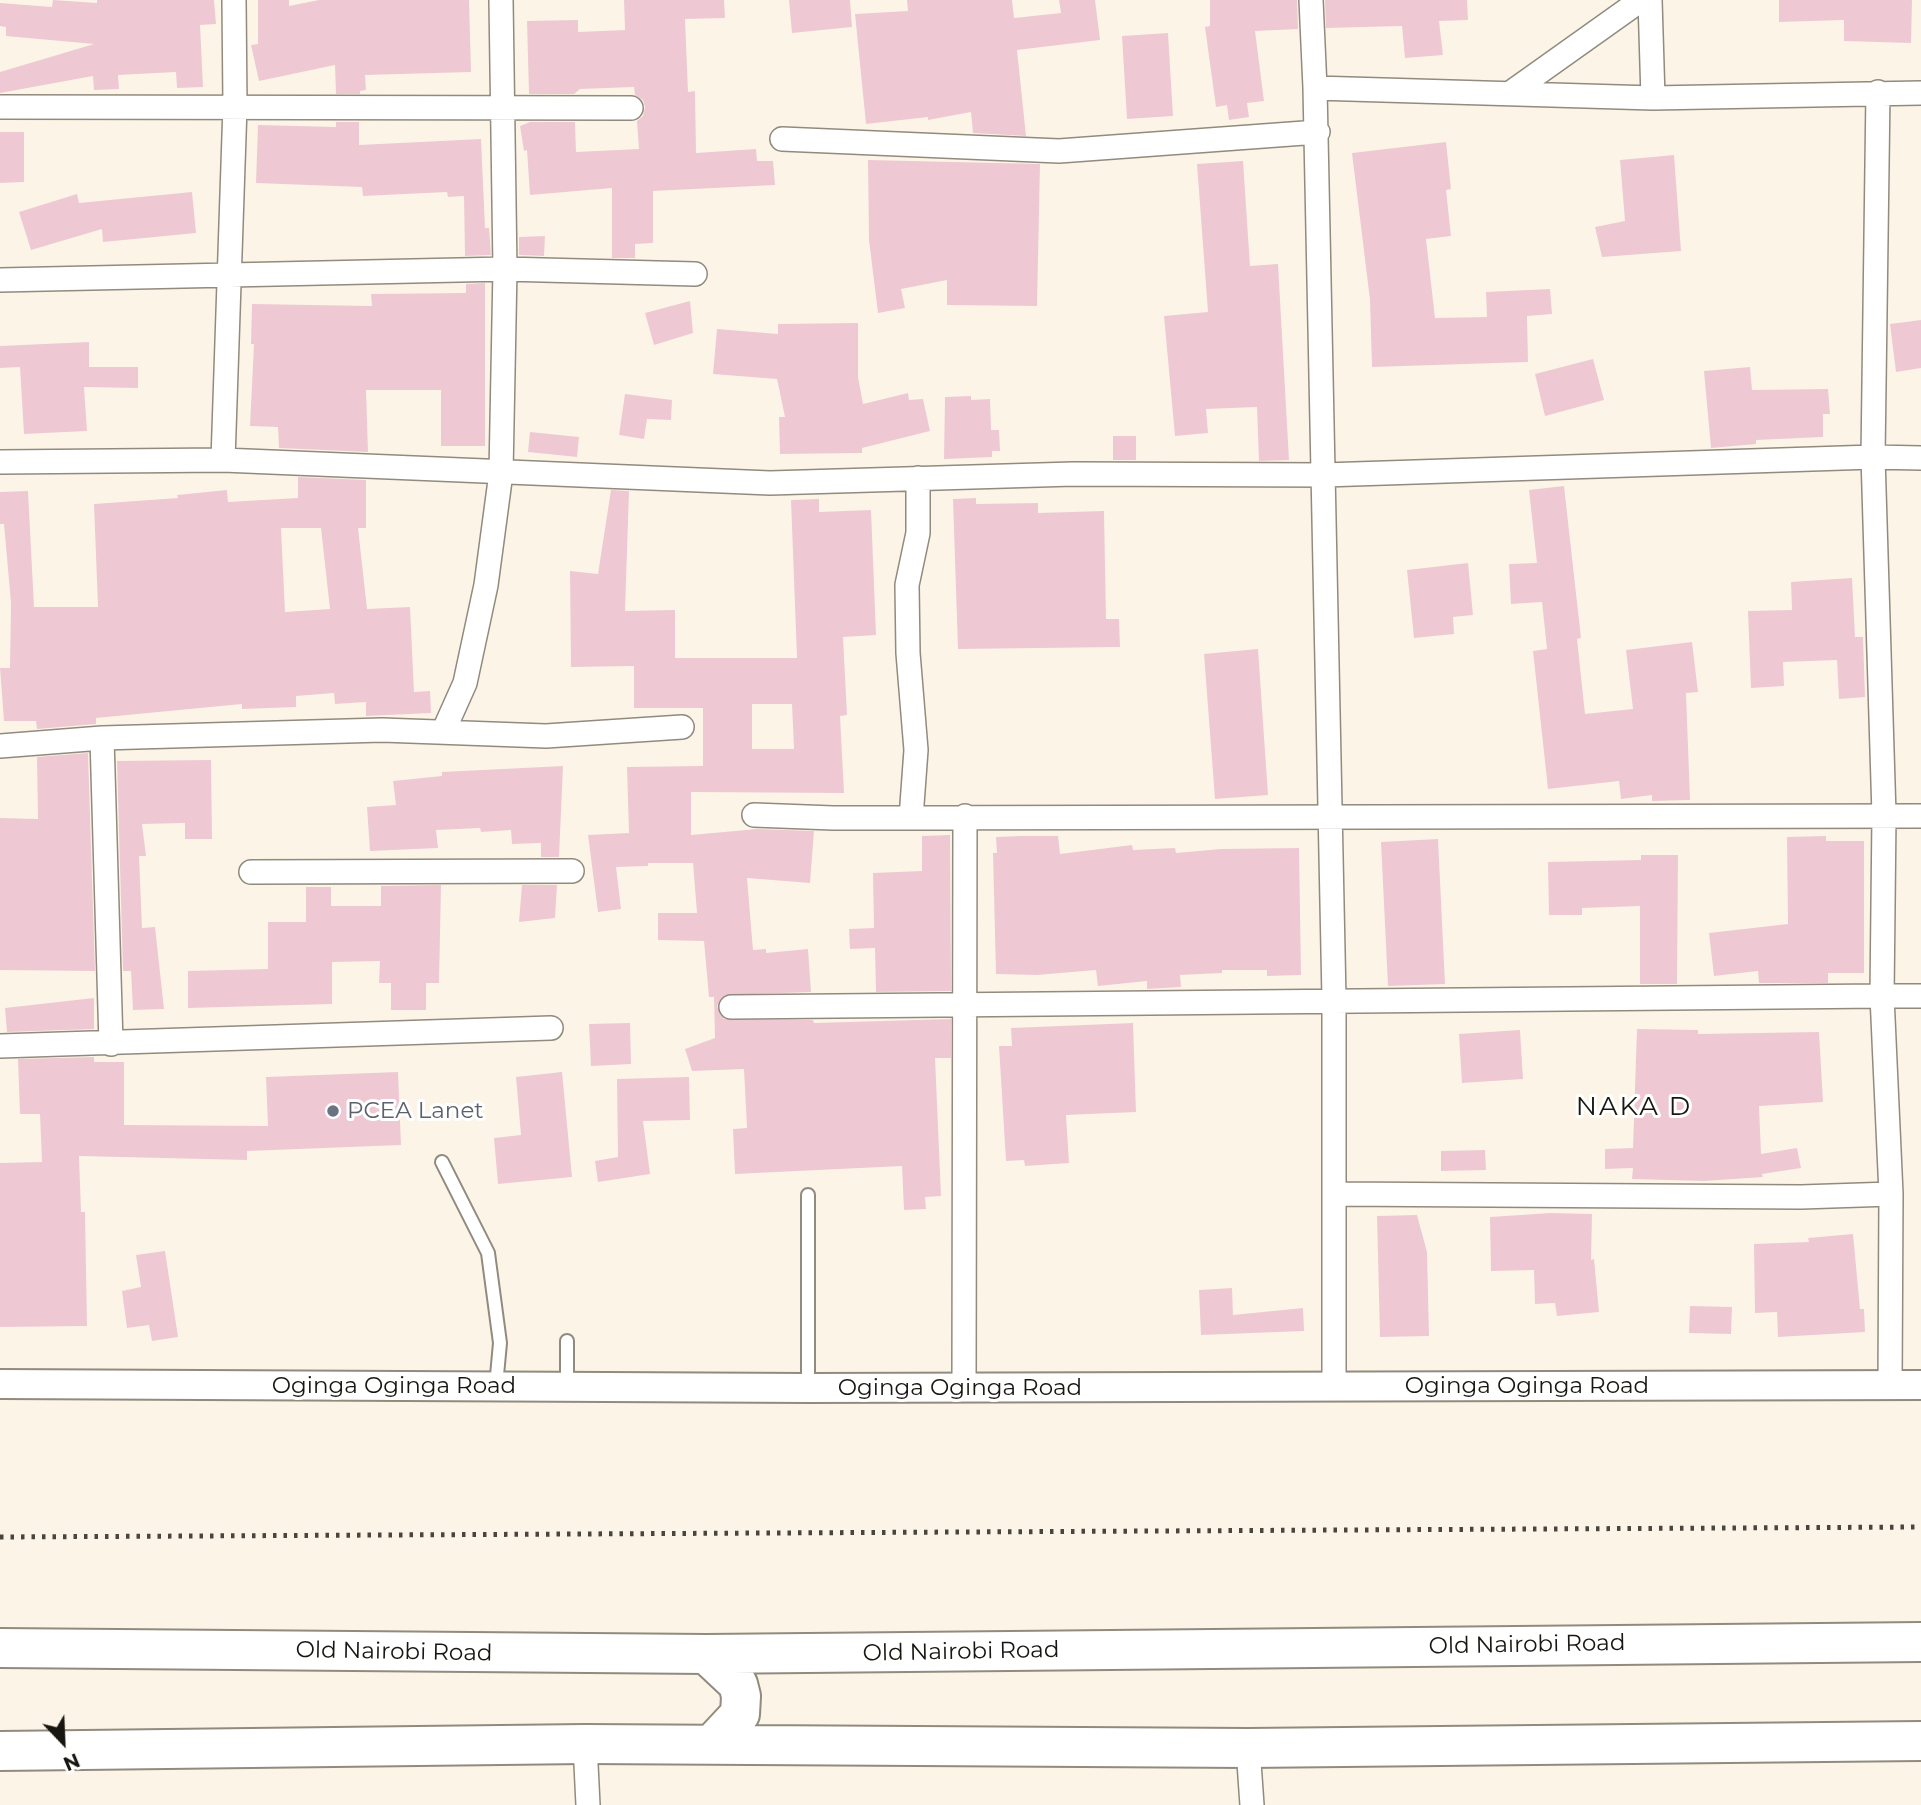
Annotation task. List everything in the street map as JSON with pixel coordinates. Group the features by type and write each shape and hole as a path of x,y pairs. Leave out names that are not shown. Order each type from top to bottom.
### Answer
{"highway":[{"name":"Old Nairobi Road","path":"0,1648 706,1654 1921,1642"},
{"path":"706,1654 738,1684 741,1704 740,1714 732,1726 712,1744"},
{"path":"0,1751 585,1744 1248,1748 1921,1741"}],"street":[{"path":"223,460 227,276 235,106 234,0"},
{"path":"444,730 465,683 486,585 501,474 505,270 501,0"},
{"path":"1311,0 1318,132 1328,817 1334,999 1334,1387"},
{"path":"1513,91 1641,0"},
{"path":"1650,0 1653,97"},
{"path":"1315,88 1513,91 1653,97 1921,93"},
{"path":"1878,92 1873,457 1884,816 1882,996 1891,1194 1890,1385"},
{"path":"0,107 631,108"},
{"path":"782,139 1059,151 1318,132"},
{"path":"0,279 505,270 695,274"},
{"path":"0,462 223,460 501,474 770,482 1073,474 1324,475 1873,457 1921,458"},
{"path":"911,818 916,750 908,653 907,585 918,533 918,478"},
{"path":"0,746 102,738 444,730 546,736 682,727"},
{"path":"102,738 111,1044"},
{"path":"754,815 911,818 1921,816"},
{"path":"965,816 965,1380"},
{"path":"251,872 572,871"},
{"path":"731,1007 1334,999 1921,996"},
{"path":"0,1046 551,1028"},
{"path":"1336,1194 1787,1197 1891,1194"},
{"name":"Oginga Oginga Road","path":"0,1384 965,1380 1334,1387 1921,1385"},
{"path":"585,1744 588,1805"},
{"path":"1248,1748 1252,1805"}],"lane":[{"path":"442,1162 488,1253 499,1351 496,1380"},
{"path":"808,1195 809,1382"},
{"path":"567,1344 568,1380"}],"building":[{"path":"53,0 97,3 97,0 214,0 216,24 200,25 203,87 177,88 176,72 118,75 119,89 94,90 93,76 0,93 0,72 94,44 6,36 6,27 0,26 0,3 52,7"},
{"path":"258,0 289,0 289,6 319,0 469,0 471,72 365,75 366,90 360,91 360,94 336,94 335,65 259,81 251,45 258,44"},
{"path":"624,0 724,0 725,18 685,19 688,92 695,91 696,153 756,149 757,161 773,161 775,185 653,191 653,243 635,244 635,258 612,258 612,188 530,195 527,150 524,151 520,126 530,122 575,122 576,152 639,149 637,121 643,116 645,107 643,100 635,95 634,87 580,89 574,94 529,94 527,21 578,20 578,32 625,30"},
{"path":"789,0 850,0 852,27 792,33"},
{"path":"907,0 1012,0 1014,18 1061,13 1059,0 1095,0 1100,40 1017,50 1026,136 973,133 971,112 928,120 928,117 866,124 855,14 908,11"},
{"path":"1210,0 1297,0 1298,29 1255,31 1264,101 1247,103 1249,117 1229,120 1227,105 1216,107 1205,27 1210,26"},
{"path":"1325,0 1467,0 1468,20 1439,21 1443,55 1405,58 1402,26 1326,28"},
{"path":"1779,0 1912,0 1911,43 1844,41 1844,20 1779,22"},
{"path":"1168,33 1173,116 1127,119 1122,36"},
{"path":"336,122 359,122 359,145 481,139 485,228 489,228 491,255 465,256 464,196 448,197 447,192 363,196 362,187 256,183 258,125 336,127"},
{"path":"0,132 24,132 24,182 0,183"},
{"path":"1446,142 1451,189 1446,190 1451,236 1426,239 1435,318 1487,317 1486,292 1550,289 1552,314 1527,316 1528,362 1372,367 1370,300 1352,153"},
{"path":"1674,155 1681,251 1602,257 1595,227 1625,221 1620,160"},
{"path":"868,160 1040,164 1037,306 947,305 947,280 901,289 905,308 878,313 869,240"},
{"path":"1243,161 1250,266 1278,264 1289,460 1259,461 1257,407 1206,409 1208,433 1175,436 1164,316 1208,312 1197,164"},
{"path":"192,192 196,233 103,242 102,229 31,250 19,212 77,194 79,203"},
{"path":"545,236 544,256 519,255 519,237"},
{"path":"485,283 485,446 441,446 441,390 366,390 368,452 279,448 278,427 250,426 254,344 251,344 252,304 372,306 371,294 466,293 466,284"},
{"path":"690,301 693,333 654,345 645,313"},
{"path":"1921,320 1921,368 1896,372 1890,324"},
{"path":"858,323 858,377 863,404 908,393 909,400 923,399 930,431 862,448 862,453 780,454 779,417 785,417 777,379 713,374 717,329 778,334 778,324"},
{"path":"89,342 89,367 138,367 138,388 84,387 87,431 24,434 20,367 0,368 0,346"},
{"path":"1593,359 1604,400 1545,416 1535,374"},
{"path":"1750,367 1752,390 1828,389 1830,414 1823,414 1823,437 1756,440 1756,444 1711,448 1704,371"},
{"path":"625,394 672,400 671,420 647,419 644,439 619,435"},
{"path":"971,396 971,400 990,399 991,430 999,430 1000,451 992,451 992,457 944,459 945,397"},
{"path":"530,432 579,437 577,457 528,452"},
{"path":"1113,436 1136,436 1136,460 1113,460"},
{"path":"298,477 366,480 366,528 358,528 367,609 410,607 414,692 430,691 431,713 366,716 366,702 335,704 334,693 296,696 296,707 242,709 242,704 96,718 96,724 37,729 36,721 4,721 0,668 10,668 11,603 4,524 0,524 0,492 28,491 34,607 98,607 94,504 178,498 177,495 227,490 228,502 298,498","holes":["281,528 321,528 330,609 285,612"]},
{"path":"1564,486 1581,638 1577,639 1585,714 1633,709 1626,650 1692,642 1698,692 1686,693 1690,800 1652,801 1652,795 1621,799 1619,781 1548,789 1533,651 1547,649 1542,602 1511,604 1509,564 1537,563 1529,490"},
{"path":"611,490 629,491 625,611 675,610 675,658 797,658 791,500 819,499 819,512 871,510 876,635 843,637 847,715 840,716 844,793 691,792 691,835 757,829 814,831 810,883 747,878 753,950 766,949 766,953 808,949 811,992 725,995 717,1006 724,1019 813,1020 814,1023 951,1019 951,1058 935,1058 941,1196 925,1197 926,1209 904,1210 902,1166 735,1174 733,1129 747,1128 744,1069 692,1071 685,1049 715,1038 714,997 709,997 704,941 658,940 658,913 697,913 693,863 648,863 648,866 616,867 621,909 598,912 588,835 629,833 627,767 703,766 703,708 634,708 634,666 571,667 570,571 598,574","holes":["752,704 792,704 794,749 752,749"]},
{"path":"976,498 976,504 1038,503 1038,513 1104,511 1106,619 1119,619 1120,647 958,649 953,499"},
{"path":"1468,563 1473,615 1453,617 1454,634 1414,638 1407,570"},
{"path":"1852,578 1855,637 1863,637 1865,697 1839,699 1837,660 1783,662 1784,686 1751,688 1748,611 1792,610 1791,582"},
{"path":"1258,649 1268,795 1215,799 1204,654"},
{"path":"88,753 95,971 0,970 0,818 38,819 37,757"},
{"path":"211,760 212,839 185,839 185,823 142,824 146,856 139,856 142,928 155,927 164,1009 133,1010 131,971 123,971 117,761"},
{"path":"563,766 559,857 541,857 541,843 512,844 511,830 481,832 480,828 436,830 438,848 370,851 367,807 396,805 393,781 442,776 442,772"},
{"path":"950,835 951,991 876,992 875,948 850,949 849,929 874,928 873,873 922,871 922,836"},
{"path":"1058,836 1060,854 1132,845 1133,850 1175,848 1176,853 1221,849 1299,848 1301,975 1267,976 1267,970 1222,970 1222,973 1180,975 1181,987 1147,989 1147,981 1098,986 1096,970 1037,975 996,974 993,853 997,853 996,837"},
{"path":"1826,836 1826,841 1864,841 1864,973 1828,973 1828,983 1759,983 1758,971 1714,976 1709,933 1788,924 1787,837"},
{"path":"1438,839 1445,984 1388,986 1381,842"},
{"path":"1641,855 1678,855 1677,984 1640,984 1640,906 1582,908 1582,915 1549,915 1548,862 1641,860"},
{"path":"441,885 439,983 426,983 426,1010 391,1010 391,983 379,983 380,961 332,962 332,1004 188,1008 188,971 268,969 268,922 306,922 306,887 331,887 331,906 381,906 381,886"},
{"path":"522,885 557,885 555,918 519,922"},
{"path":"94,998 94,1029 7,1032 5,1008"},
{"path":"630,1023 631,1064 591,1066 589,1024"},
{"path":"1133,1023 1136,1112 1066,1115 1069,1163 1025,1166 1024,1160 1006,1161 999,1046 1012,1046 1011,1028"},
{"path":"1637,1029 1698,1030 1698,1034 1819,1032 1823,1102 1759,1106 1761,1154 1797,1148 1801,1168 1762,1174 1763,1177 1704,1181 1632,1179 1633,1168 1605,1169 1605,1149 1633,1148"},
{"path":"1520,1030 1523,1079 1462,1083 1459,1034"},
{"path":"94,1057 94,1062 124,1062 124,1125 268,1126 266,1077 398,1072 401,1145 247,1151 247,1160 79,1156 81,1212 85,1212 87,1326 0,1327 0,1163 42,1162 40,1114 20,1114 18,1059"},
{"path":"562,1072 572,1177 498,1184 494,1138 521,1135 516,1077"},
{"path":"689,1077 690,1120 643,1121 650,1174 598,1182 595,1161 618,1157 617,1079"},
{"path":"1485,1150 1486,1170 1441,1171 1441,1151"},
{"path":"1551,1213 1592,1214 1591,1260 1594,1259 1599,1312 1557,1316 1555,1303 1535,1304 1534,1270 1491,1271 1490,1217"},
{"path":"1417,1215 1427,1252 1429,1336 1380,1337 1377,1216"},
{"path":"1853,1234 1860,1309 1864,1309 1865,1332 1778,1337 1777,1312 1755,1313 1754,1244 1809,1242 1808,1238"},
{"path":"165,1251 178,1337 152,1341 149,1325 127,1328 122,1291 141,1287 136,1255"},
{"path":"1232,1288 1233,1315 1303,1308 1304,1331 1201,1335 1199,1290"},
{"path":"1690,1306 1732,1307 1731,1334 1689,1333"}],"railway":[{"path":"0,1537 1921,1527"}],"place":[{"name":"PCEA Lanet","path":"333,1111"}],"district":[{"name":"NAKA D","path":"1634,1107"}]}
